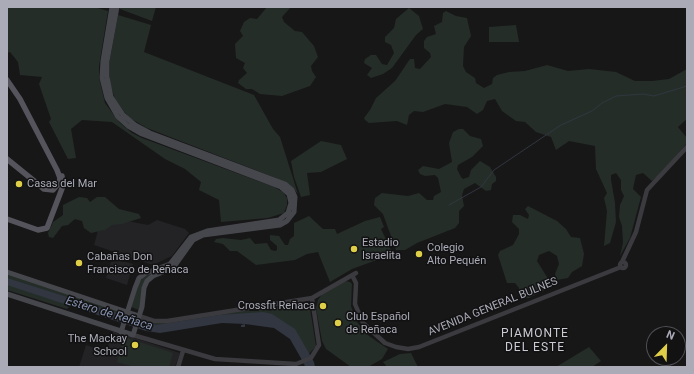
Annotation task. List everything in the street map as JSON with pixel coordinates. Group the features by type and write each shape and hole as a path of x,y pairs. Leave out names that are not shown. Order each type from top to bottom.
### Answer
{"main road":[{"path":"7,294 134,332 139,317 145,283 151,277 164,272 185,242 194,235 206,231 281,219 289,212 291,199 286,191 281,187 142,134 132,129 118,117 107,98 102,78 104,54 112,7"},
{"path":"117,7 107,61 107,78 111,97 123,115 135,125 150,133 283,183 290,188 295,199 294,212 284,223 198,237 189,243 175,265 146,273 138,281 122,329"},
{"path":"7,80 20,99 63,179 46,228 38,230 7,219"},
{"path":"7,159 44,189 49,190 59,188"},
{"path":"7,272 139,317"}],"street":[{"name":"AVENIDA GENERAL BULNES","path":"352,275 356,283 356,308 366,326 388,345 412,349 622,264 638,226 647,190 687,147"},
{"path":"139,317 154,321 162,321 312,298 352,275 356,283"},
{"path":"134,332 183,351 215,359 296,364 302,363 309,359 319,345 312,298"},
{"path":"178,367 183,351"}],"shaded area":[{"path":"7,7 94,7 108,11 99,66 99,78 105,103 119,122 132,133 142,138 274,187 283,192 287,198 287,205 284,213 268,218 221,222 219,200 199,190 201,182 185,169 165,159 112,122 82,120 71,129 76,158 68,159 49,122 51,119 39,84 42,77 20,75 18,62 10,52 7,53"},
{"path":"120,7 156,7 152,21 120,9"},
{"path":"267,7 291,7 282,17 284,22 295,31 302,32 314,46 318,57 311,66 316,77 310,86 282,96 260,94 252,89 246,89 238,83 239,80 247,73 243,68 245,63 236,58 235,44 243,36 240,31 244,22 250,18 257,19"},
{"path":"409,8 419,16 423,29 416,35 392,68 383,74 371,78 367,75 372,68 364,63 365,59 371,55 376,55 382,64 387,65 394,53 391,45 385,42 385,37 394,28 396,19"},
{"path":"446,11 456,16 467,18 471,36 464,47 463,66 466,72 475,78 476,83 484,88 492,84 493,78 497,75 509,72 525,71 547,65 568,71 589,69 616,72 635,81 669,79 687,69 687,119 678,127 687,138 687,143 662,173 652,181 643,173 636,175 633,189 641,197 630,238 620,256 623,243 622,226 619,217 620,205 624,196 621,190 621,180 616,173 611,175 616,222 610,243 604,246 607,211 604,198 607,193 596,169 595,146 569,141 556,150 551,137 536,132 525,122 516,121 502,111 495,99 487,101 483,110 477,114 467,107 445,104 423,112 414,111 409,115 407,125 397,121 369,123 365,120 364,118 376,98 395,81 410,59 414,59 415,68 420,69 431,57 430,53 424,48 424,41 427,37 436,34 434,26 442,22 443,13"},
{"path":"118,15 151,25 144,52 254,95 273,129 280,137 298,194 290,185 276,178 147,128 128,117 115,99 110,83 110,59"},
{"path":"516,25 519,42 489,42 489,27"},
{"path":"463,129 470,136 481,139 483,146 472,157 458,165 457,169 461,177 463,179 469,177 471,170 480,161 490,167 496,177 496,181 492,184 491,190 486,191 475,183 464,189 462,195 464,206 459,211 459,223 455,228 417,243 405,250 396,250 383,214 374,205 375,198 382,193 408,196 419,193 427,200 433,200 434,196 441,192 438,178 435,175 425,176 420,174 418,170 423,166 439,169 452,162 449,143 453,132"},
{"path":"321,141 341,145 347,159 321,172 307,173 310,195 301,197 294,177 291,161"},
{"path":"79,197 87,198 90,202 97,197 105,197 119,209 139,214 141,218 122,224 112,225 105,230 91,233 84,228 82,221 75,219 68,225 62,226 53,238 49,237 48,233 53,222 63,215 63,205"},
{"path":"528,206 557,221 566,229 571,237 580,238 584,254 582,266 572,272 568,278 557,280 555,274 559,264 557,256 549,251 539,255 537,261 547,277 549,288 529,298 522,298 519,295 519,288 515,283 507,283 498,255 500,251 513,245 519,234 519,229 512,222 513,215 520,215 528,219 529,215 525,209"},
{"path":"102,216 148,225 157,220 185,229 189,233 172,256 153,265 94,245"},
{"path":"309,216 323,229 335,229 337,234 365,221 380,217 384,227 381,229 393,254 352,269 330,282 318,252 307,254 295,260 256,265 237,251 230,251 223,244 214,242 216,239 223,238 241,240 250,238 255,244 267,243 271,250 275,251 277,250 277,246 270,240 270,235 279,236 285,245 288,245 290,239 294,236 294,223"},
{"path":"196,237 171,267 150,276 139,310 131,307 139,282 150,273 165,269"},
{"path":"112,258 133,264 127,285 106,278"},
{"path":"7,272 158,322 229,311 258,311 259,309 309,302 316,346 309,354 315,367 305,367 291,337 274,325 222,321 165,331 65,305 69,307 67,309 7,290"},
{"name":"Club Español de Reñaca","path":"345,281 352,284 351,306 356,321 369,336 388,349 382,359 368,367 351,367 326,349 322,341 316,308 318,300 322,294"},
{"name":"The Mackay School","path":"113,331 180,353 175,367 79,367 86,345 106,352"},
{"name":"The Mackay School","path":"124,337 173,353 169,367 134,367 117,362"},
{"path":"589,347 601,361 592,367 556,367"},
{"path":"411,353 418,367 387,367 383,362 400,354"}],"water":[{"name":"Estero de Reñaca","path":"7,278 156,325 219,315 263,312 272,314 295,329 314,362 315,367 306,367 290,339 274,328 245,324 222,323 160,333 146,331 7,285"}],"waterway":[{"path":"449,205 481,187 494,170 561,125 592,111 602,103 616,96 643,94 654,96 687,86"}],"place":[{"name":"Casas del Mar","path":"19,184"},
{"name":"Estadio Israelita","path":"354,249"},
{"name":"Colegio Alto Pequén","path":"419,254"},
{"name":"Cabañas Don Francisco de Reñaca","path":"79,263"},
{"name":"Crossfit Reñaca","path":"323,306"},
{"name":"Club Español de Reñaca","path":"338,323"},
{"name":"The Mackay School","path":"135,345"}],"district":[{"name":"PIAMONTE DEL ESTE","path":"535,341"}]}
